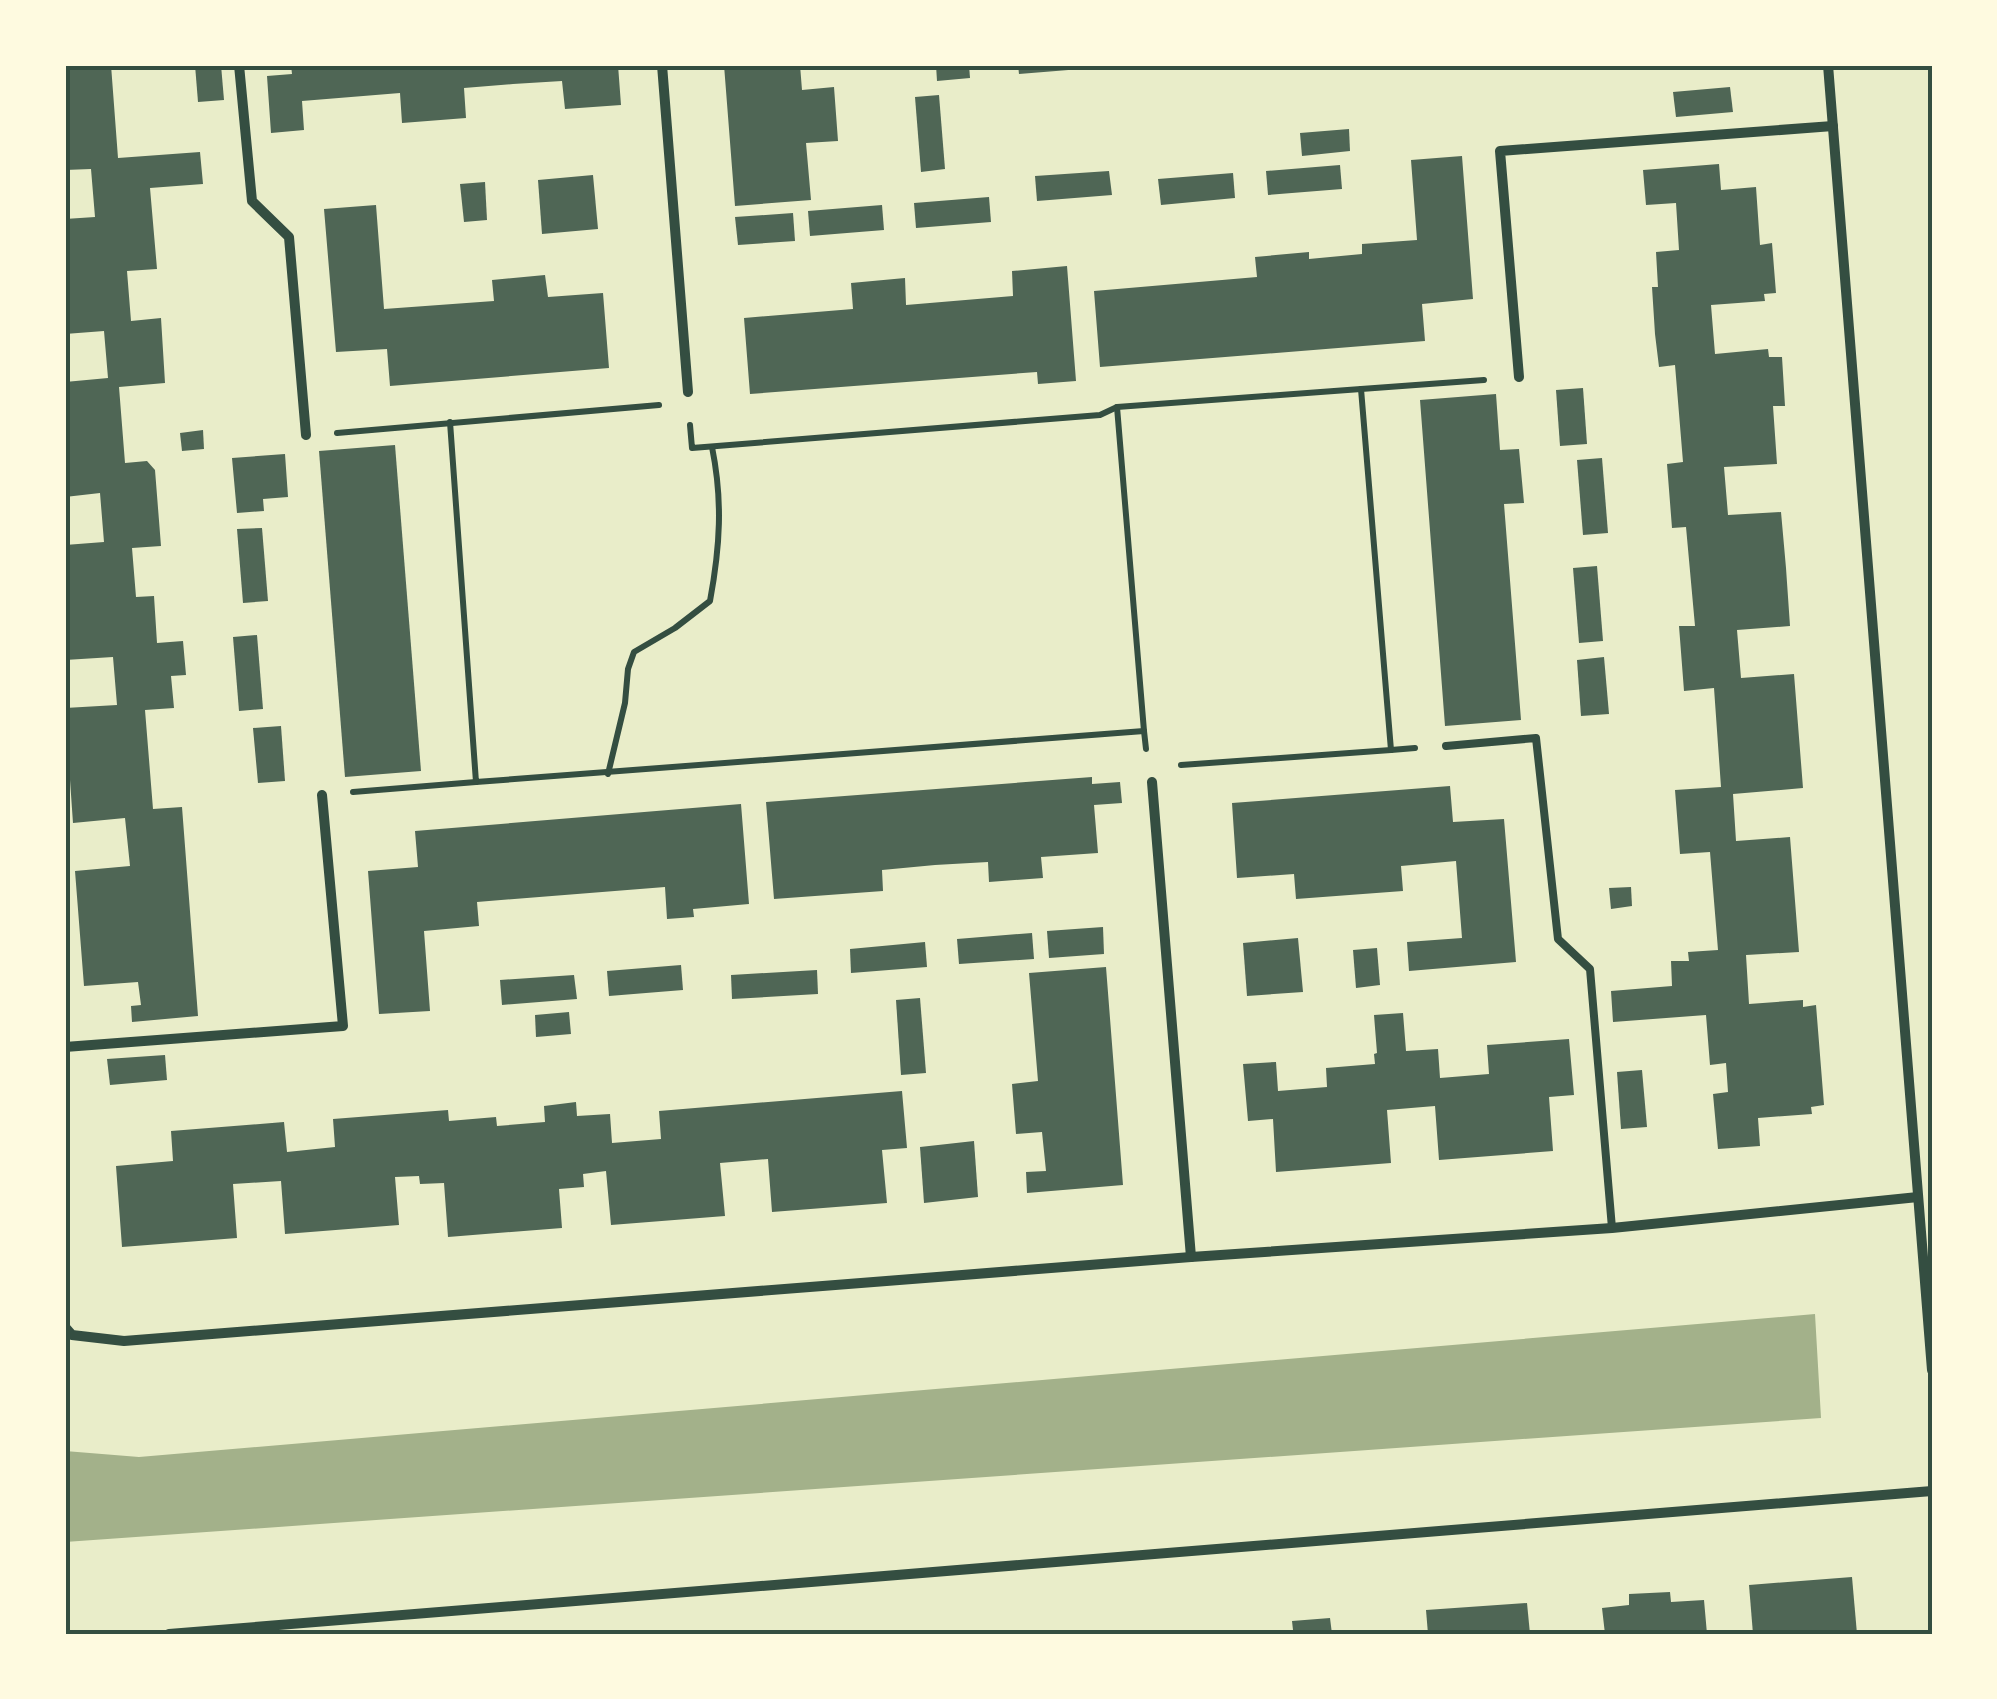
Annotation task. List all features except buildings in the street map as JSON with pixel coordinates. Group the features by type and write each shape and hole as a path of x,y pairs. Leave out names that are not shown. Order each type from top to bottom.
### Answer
{"street":[{"path":"239,65 252,201 289,237 306,436"},
{"path":"662,65 688,392"},
{"path":"1828,65 1932,1370"},
{"path":"1520,378 1500,151 1833,126"},
{"path":"1152,782 1191,1256"},
{"path":"65,1047 343,1026 322,795"},
{"path":"65,1327 72,1335 124,1341 1191,1256 1612,1228 1918,1197"},
{"path":"169,1634 1932,1491"}],"lane":[{"path":"1446,746 1536,738 1558,939 1590,969 1612,1228"}],"path":[{"path":"690,418 692,448 1100,415 1117,408 1520,378"},
{"path":"1166,766 1391,750 1361,389"},
{"path":"306,436 668,404"},
{"path":"1117,408 1148,768"},
{"path":"450,422 476,782"},
{"path":"608,774 620,729 626,665 634,652 675,628 710,600 720,547 721,490 712,447"},
{"path":"322,795 1144,731"}],"shaded area":[{"path":"1815,1314 1821,1418 65,1542 65,1451 139,1457"}]}
